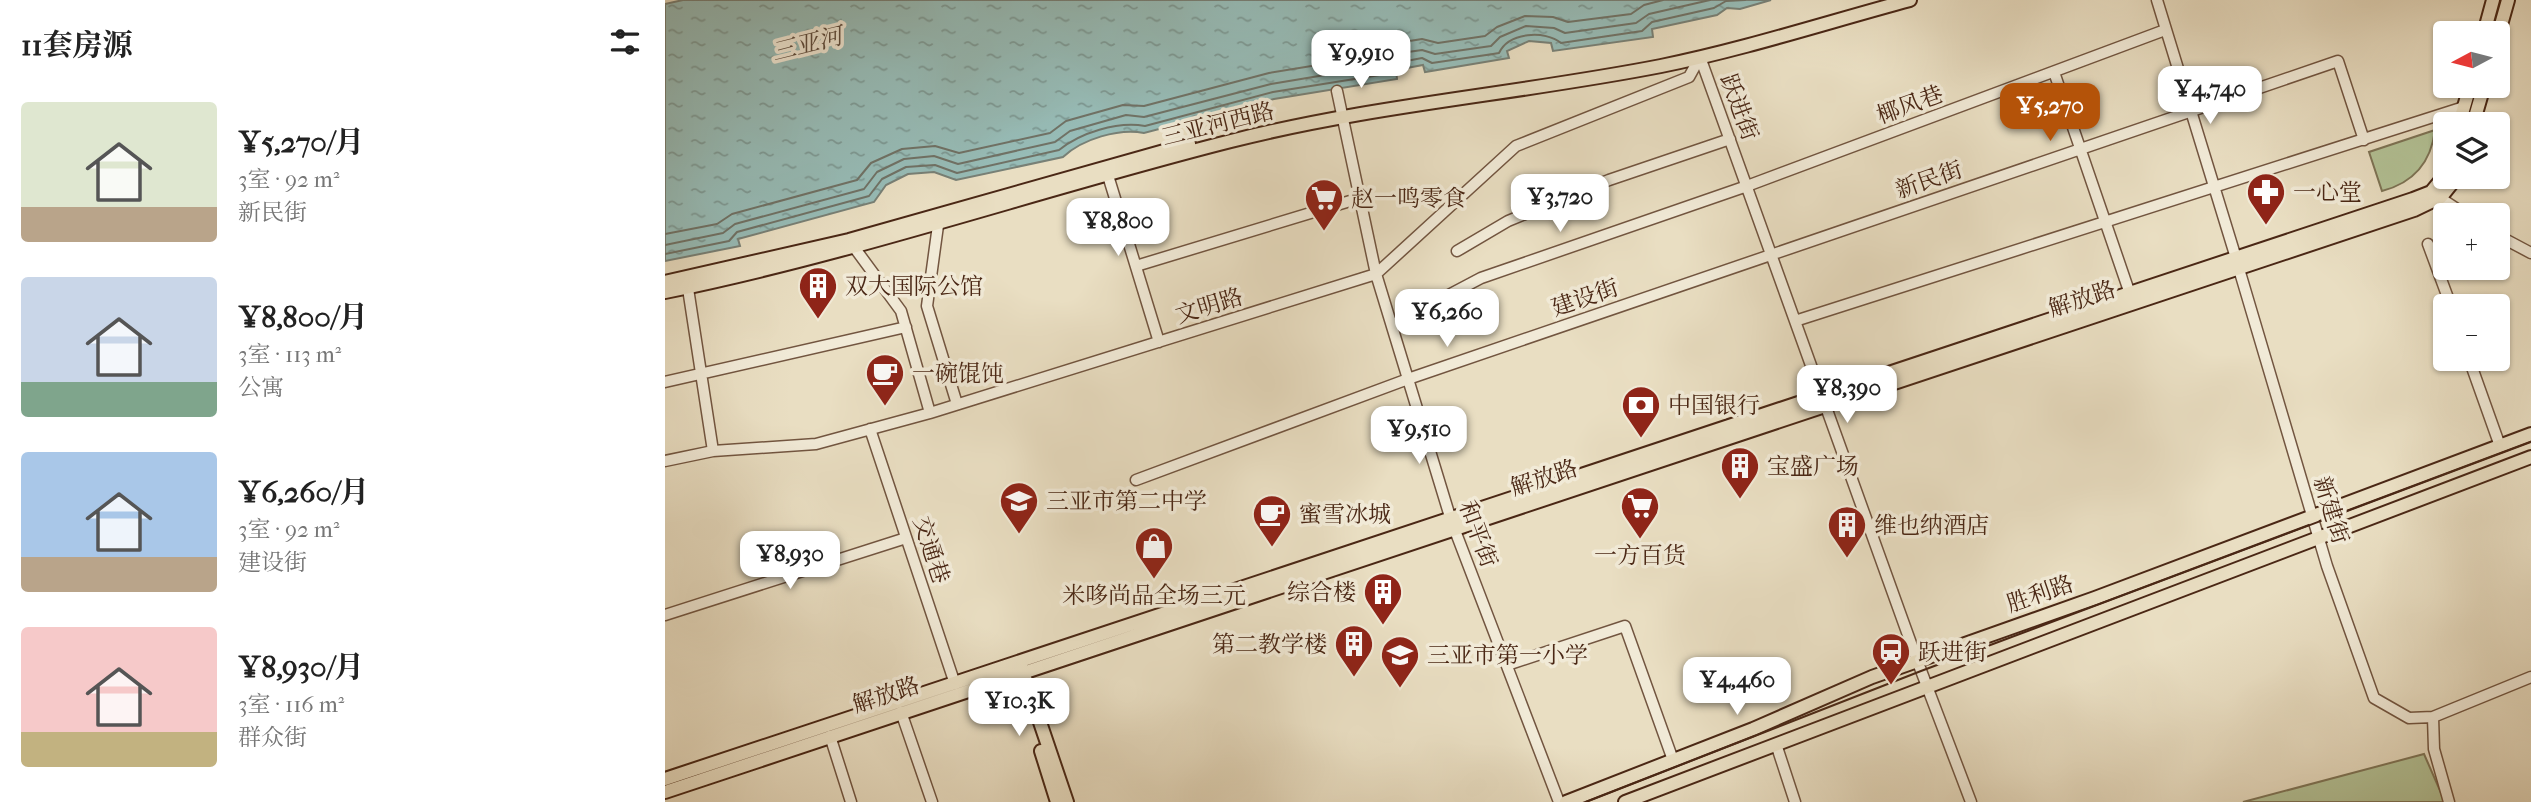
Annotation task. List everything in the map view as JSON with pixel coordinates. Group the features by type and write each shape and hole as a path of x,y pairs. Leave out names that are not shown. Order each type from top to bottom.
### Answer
{"main road":[{"name":"三亚河西路","path":"665,292 687,283 852,244 1106,170 1342,113 1699,50 1888,0"},
{"name":"三亚河西路","path":"1342,113 1610,75 1700,57 1910,0"},
{"path":"2487,21 2493,0"},
{"path":"2502,21 2508,0"},
{"path":"2463,112 2467,98"},
{"path":"2436,197 2439,189"},
{"path":"2436,197 2444,189"},
{"name":"解放路","path":"665,792 901,712 1018,668 2436,197"},
{"name":"解放路","path":"1823,401 2130,294 2238,264"},
{"name":"三亚河西路","path":"665,282 687,283"},
{"name":"胜利路","path":"1566,802 1673,761 1917,660 2531,434"},
{"name":"胜利路","path":"1625,802 2531,457"},
{"path":"1018,668 1057,802"},
{"path":"1018,668 1067,802"},
{"name":"解放路","path":"665,779 955,684 1018,668"}],"street":[{"name":"新建街","path":"2157,0 2319,538 2374,698 2409,718 2433,717"},
{"name":"椰风巷","path":"1392,325 1481,278 1747,186 2165,30"},
{"name":"跃进街","path":"1700,57 1917,660 1971,802"},
{"name":"文明路","path":"665,461 713,451 816,444 957,404 1376,275 1516,146 1689,76 1700,57"},
{"name":"新民街","path":"1771,254 2338,61 2364,139"},
{"path":"2053,72 2130,294"},
{"name":"和平街","path":"1337,91 1376,275 1453,524 1559,802"},
{"path":"1795,321 2464,107"},
{"path":"1457,251 1517,217 1609,180 1730,139"},
{"path":"1106,170 1159,342"},
{"path":"2436,197 2441,203"},
{"path":"2436,197 2446,203"},
{"path":"1136,266 1360,198"},
{"path":"939,219 927,306 957,404"},
{"path":"2510,242 2531,253"},
{"path":"852,244 901,311 930,412"},
{"path":"2428,244 2447,294"},
{"path":"2510,250 2531,260"},
{"name":"建设街","path":"1136,480 1408,379 1771,254"},
{"path":"687,283 713,451"},
{"path":"665,382 906,327"},
{"path":"2473,371 2500,446"},
{"name":"交通巷","path":"870,429 955,684"},
{"path":"665,615 907,538"},
{"path":"1507,665 1625,626 1673,761"},
{"path":"2449,802 2434,750 2433,717 2531,677"},
{"path":"901,712 932,802"},
{"path":"830,736 851,802"},
{"path":"1776,744 1795,802"}],"green space":[{"path":"2433,131 2433,142 2419,170 2403,183 2382,191 2369,152"},
{"path":"2424,754 2445,802 2243,802"}],"water":[{"name":"三亚河","path":"683,0 1771,0 1740,9 1727,8 1717,15 1652,29 1653,37 1553,51 1551,43 1529,41 1507,51 1509,58 1425,72 1423,65 1396,70 1397,79 1274,99 1144,133 1123,132 1101,136 1080,145 1063,157 956,180 934,172 908,174 886,185 874,202 738,239 740,246 665,261 665,4"}],"tram line":[{"path":"1586,802 1921,671 2531,442"}],"place":[{"name":"一心堂","path":"2266,226"},
{"name":"赵一鸣零食","path":"1324,232"},
{"name":"双大国际公馆","path":"818,320"},
{"name":"一碗馄饨","path":"885,407"},
{"name":"中国银行","path":"1641,439"},
{"name":"宝盛广场","path":"1740,500"},
{"name":"三亚市第二中学","path":"1019,535"},
{"name":"一方百货","path":"1640,540"},
{"name":"蜜雪冰城","path":"1272,548"},
{"name":"维也纳酒店","path":"1847,559"},
{"name":"米哆尚品全场三元","path":"1154,580"},
{"name":"综合楼","path":"1383,626"},
{"name":"第二教学楼","path":"1354,678"},
{"name":"跃进街","path":"1891,686"},
{"name":"三亚市第一小学","path":"1400,689"}]}
